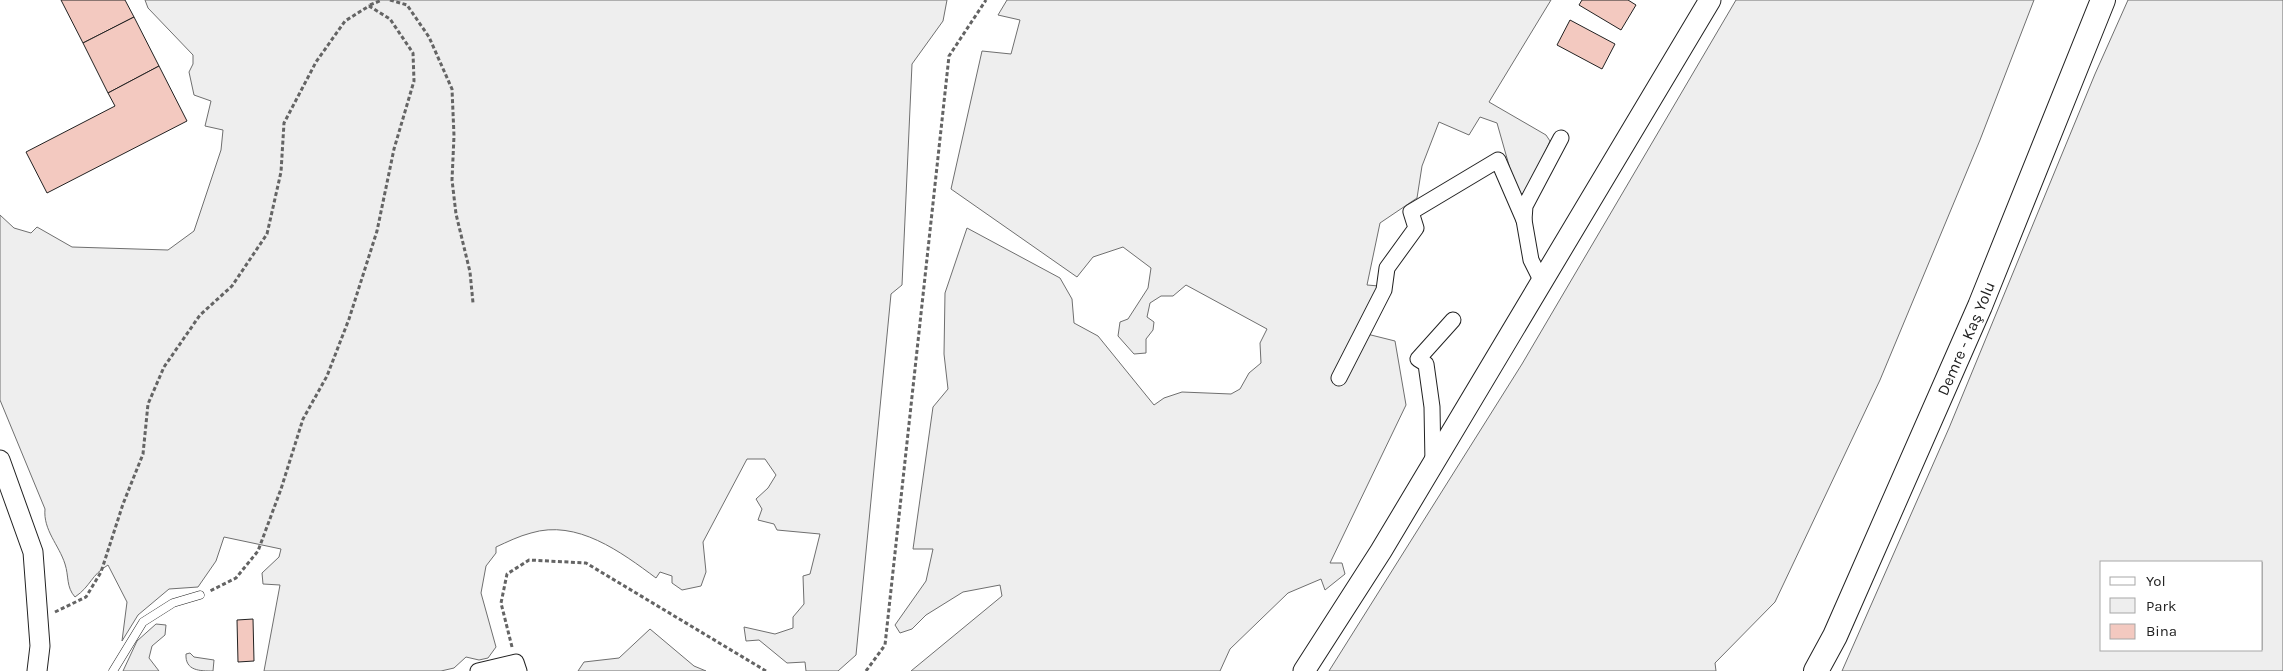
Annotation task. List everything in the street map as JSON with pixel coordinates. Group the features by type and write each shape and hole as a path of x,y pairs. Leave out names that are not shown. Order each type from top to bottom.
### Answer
{"highway":[{"name":"Demre - Kaş Yolu","path":"1816,671 1835,636 1980,306 2103,0"}],"main road":[{"path":"1304,671 1381,551 1710,0"}],"street":[{"path":"1524,220 1525,206 1561,138"},
{"path":"1339,378 1384,290 1387,268 1416,228 1411,212 1498,160 1524,220 1531,260 1542,282"},
{"path":"1433,464 1432,407 1426,364 1418,359 1453,320"},
{"path":"0,460 33,552 40,646 37,671"},
{"path":"478,671 518,667"}],"lane":[{"path":"113,671 143,622 173,603 200,595"}],"path":[{"path":"38,619 86,597 101,572 123,504 143,454 148,404 164,367 200,315 232,286 267,234 281,172 284,123 316,62 345,21 382,0"},
{"path":"390,0 407,5 429,37 452,89 454,136 452,180 456,214 470,272 473,303"},
{"path":"866,671 885,645 949,56 986,0"},
{"path":"200,595 236,578 258,551 281,489 303,419 327,376 350,319 377,231 394,149 414,81 413,53 390,19 369,6"},
{"path":"518,667 501,603 507,574 529,560 586,563 766,671"}],"green space":[{"path":"145,0 947,0 943,21 912,64 902,285 891,294 856,655 838,671 806,671 805,662 787,663 759,640 746,641 744,627 775,634 793,628 793,617 804,604 803,576 810,574 820,534 777,530 774,524 758,520 762,509 756,499 768,488 776,475 765,459 747,459 703,542 706,572 701,586 682,590 672,583 672,576 660,572 656,578 598,540 565,530 531,533 496,547 496,553 486,566 481,593 496,647 488,658 479,660 466,657 454,668 441,671 264,671 280,585 263,584 262,573 279,557 281,549 224,537 216,561 198,587 169,589 138,615 122,641 127,602 108,565 75,597 72,593 65,564 46,524 45,509 0,400 0,215 14,228 31,233 37,227 72,247 168,250 194,231 221,150 223,130 205,126 211,101 194,95 189,72 193,64 193,55 148,8"},
{"path":"1007,0 1551,0 1489,102 1546,135 1550,141 1528,191 1522,194 1516,190 1497,123 1480,117 1469,135 1439,122 1422,166 1417,198 1380,223 1367,285 1379,286 1359,332 1395,341 1406,405 1330,563 1342,563 1345,574 1325,590 1321,579 1288,593 1230,649 1220,671 911,671 1002,596 1000,585 963,592 926,615 912,629 900,633 895,625 926,581 933,549 913,549 933,407 948,389 944,354 945,293 967,228 1060,278 1072,299 1074,323 1098,336 1154,405 1164,398 1182,392 1231,394 1240,389 1249,373 1261,363 1260,343 1267,329 1186,285 1173,296 1161,296 1150,303 1147,317 1154,322 1153,330 1146,339 1146,353 1134,354 1118,336 1120,322 1128,319 1148,288 1151,268 1123,247 1093,257 1077,277 951,189 982,51 1011,54 1020,20 998,15"},
{"path":"1736,0 2034,0 1980,140 1880,380 1775,602 1715,663 1716,671 1329,671 1522,364"},
{"path":"2128,0 2283,0 2283,671 1842,671 1949,428 2095,74"},
{"path":"156,624 166,625 165,635 152,646 149,658 159,671 123,671 137,641"},
{"path":"650,629 694,666 706,671 578,671 584,662 619,658"},
{"path":"190,653 194,657 214,660 213,671 198,670 191,667 186,660 186,654"}],"building":[{"path":"61,0 125,0 134,17 83,43"},
{"path":"1582,0 1628,0 1636,5 1621,30 1579,5"},
{"path":"134,17 159,66 108,93 83,43"},
{"path":"1570,20 1615,44 1602,69 1557,45"},
{"path":"159,66 187,121 47,193 26,152 115,106 108,93"},
{"path":"253,619 254,661 238,662 237,620"}]}
